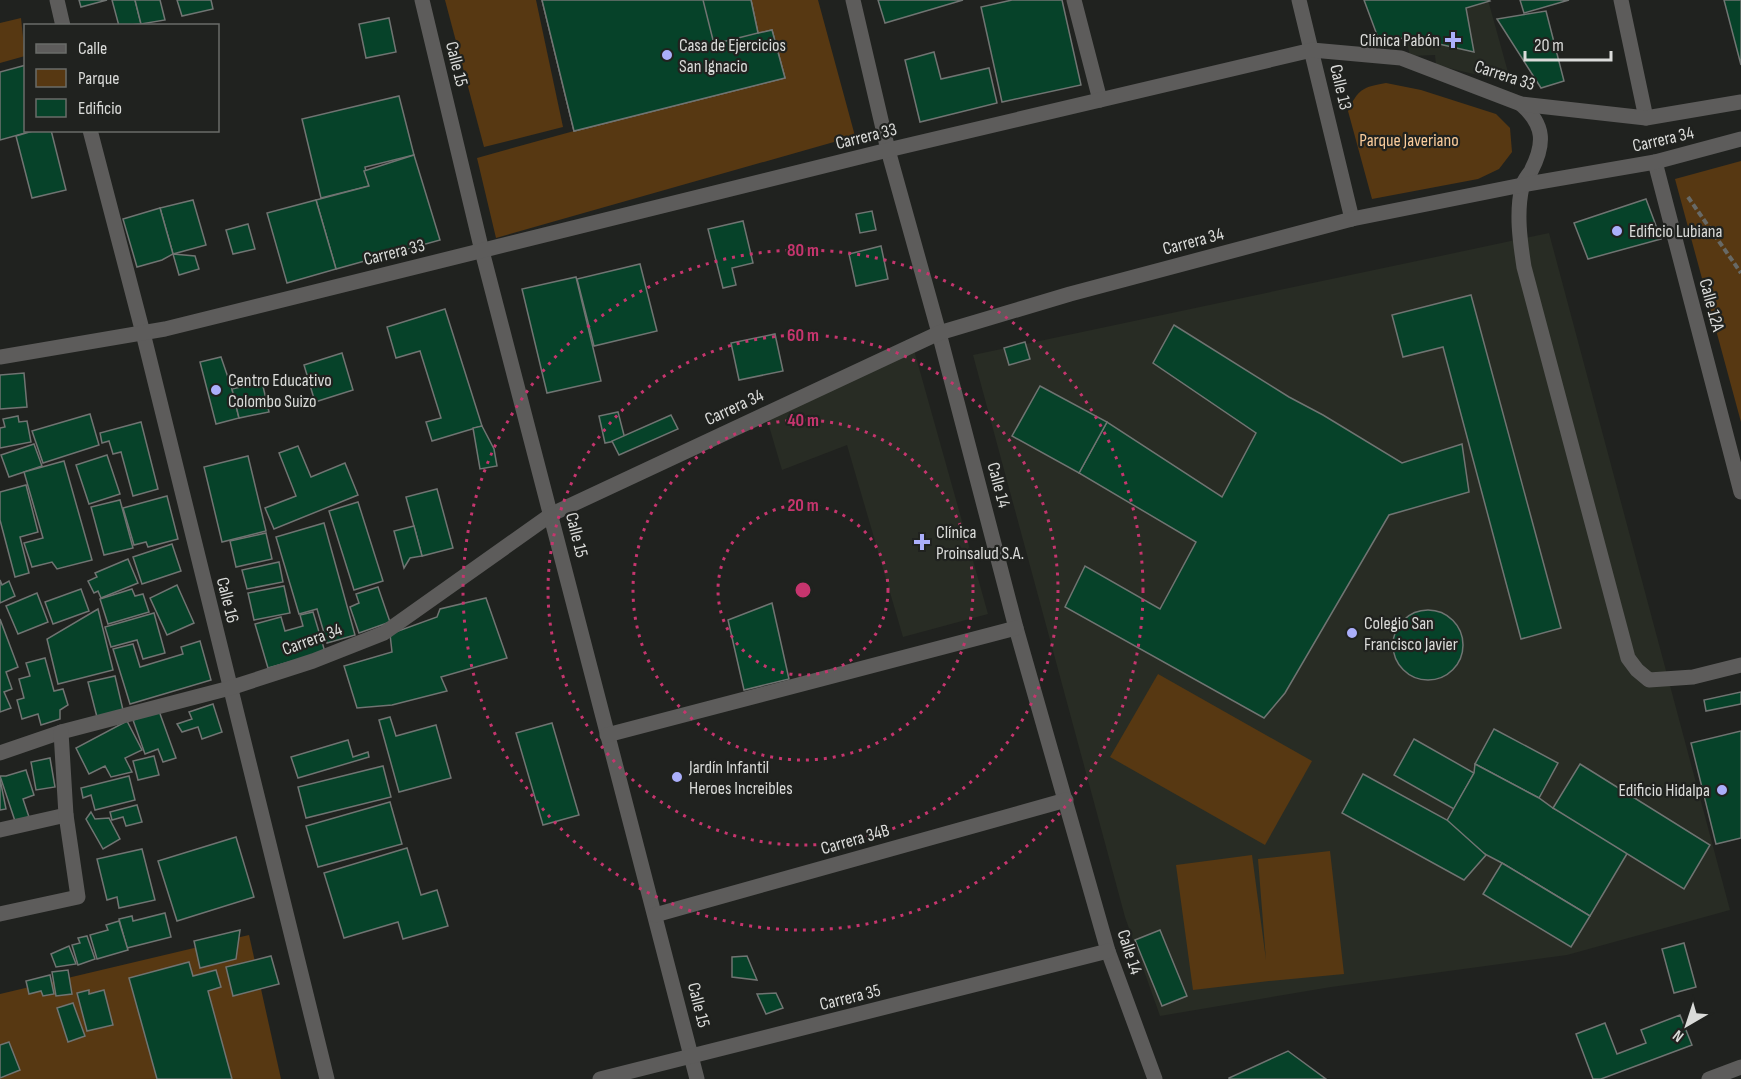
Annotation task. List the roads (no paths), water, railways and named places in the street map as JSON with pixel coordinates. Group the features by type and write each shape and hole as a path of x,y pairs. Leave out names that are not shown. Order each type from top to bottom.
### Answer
{"street":[{"path":"57,0 63,24"},
{"name":"Calle 15","path":"422,0 482,251 697,1079"},
{"name":"Calle 14","path":"853,0 888,150 939,333 1016,628 1108,951 1155,1079"},
{"path":"1074,0 1100,100"},
{"name":"Calle 13","path":"1299,0 1352,219"},
{"path":"1621,0 1646,118"},
{"name":"Carrera 33","path":"0,357 143,333 888,150 1312,50 1401,58 1521,104 1646,118 1741,102"},
{"path":"1521,104 1534,116 1541,140 1531,171 1522,185 1519,229 1524,267 1628,658 1649,680 1692,677 1741,665"},
{"name":"Calle 16","path":"91,132 143,333 327,1079"},
{"name":"Carrera 34","path":"0,753 61,732 230,688 313,661 384,633 552,514 939,333 1070,294 1352,219 1522,185 1655,162 1741,139"},
{"name":"Calle 12A","path":"1655,162 1741,492"},
{"path":"606,735 1016,628"},
{"path":"0,914 78,897 66,815 61,732"},
{"name":"Carrera 34B","path":"655,915 1066,800"},
{"path":"0,830 66,815"},
{"name":"Carrera 35","path":"600,1079 1108,951"},
{"path":"1709,1079 1741,1066"}],"place":[{"name":"Clínica Pabón","path":"1453,40"},
{"name":"Casa de Ejercicios San Ignacio","path":"667,55"},
{"name":"Edificio Lubiana","path":"1617,231"},
{"name":"Centro Educativo Colombo Suizo","path":"216,390"},
{"name":"Clínica Proinsalud S.A.","path":"922,542"},
{"name":"Colegio San Francisco Javier","path":"1352,633"},
{"name":"Jardín Infantil Heroes Increibles","path":"677,777"},
{"name":"Edificio Hidalpa","path":"1722,790"}],"park label":[{"name":"Parque Javeriano","path":"1409,140"}]}
